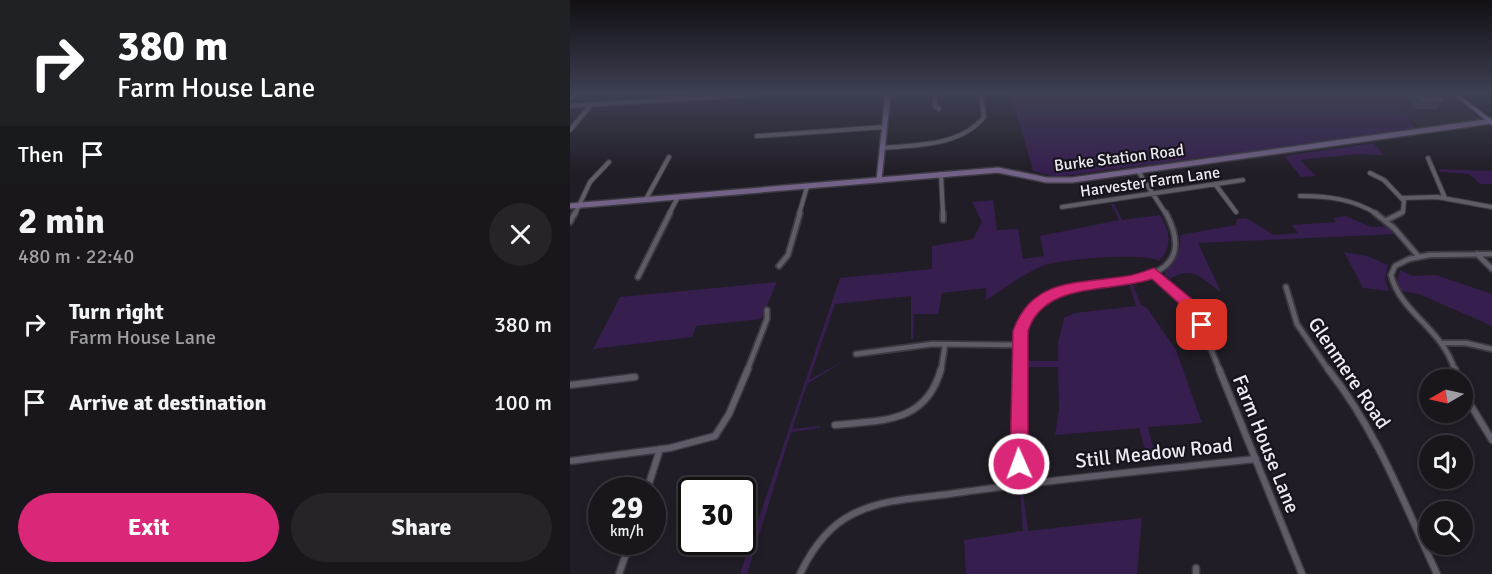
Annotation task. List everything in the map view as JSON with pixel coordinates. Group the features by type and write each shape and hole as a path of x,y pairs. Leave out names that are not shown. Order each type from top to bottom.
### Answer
{"street":[{"path":"879,180 884,148 885,121"},
{"path":"884,148 949,139 971,131 980,121"},
{"name":"Burke Station Road","path":"570,206 1001,170 1056,181 1492,121"},
{"path":"757,136 884,127"},
{"path":"646,199 669,157"},
{"path":"1428,158 1445,198"},
{"path":"570,222 579,205 584,188 597,170 609,162"},
{"path":"1020,484 1020,345 1021,326 1026,315 1035,303 1048,295 1064,289 1130,281 1154,273 1171,256 1175,238 1171,224 1138,171"},
{"path":"1370,173 1384,180 1402,198 1405,205 1403,212 1387,220"},
{"path":"941,174 943,220"},
{"name":"Harvester Farm Lane","path":"1062,207 1243,180"},
{"path":"1215,184 1236,212"},
{"path":"779,266 788,255 807,187"},
{"path":"1300,196 1345,200 1387,220 1419,257"},
{"path":"638,277 678,197"},
{"path":"1402,198 1445,198 1492,207"},
{"path":"1478,254 1492,269"},
{"path":"1454,369 1444,343 1402,301 1392,284 1392,273 1398,264 1419,257 1492,254"},
{"name":"Farm House Lane","path":"1154,273 1188,304 1198,317 1302,574"},
{"name":"Glenmere Road","path":"1286,287 1295,325 1342,384 1363,417 1437,574"},
{"path":"570,461 704,442 713,438 720,429 741,383 767,319 766,310"},
{"path":"1444,343 1466,343 1492,349"},
{"path":"856,354 916,345 1020,345"},
{"path":"835,425 903,415 923,405 939,384 945,345"},
{"path":"570,385 635,377"},
{"path":"1473,409 1492,440"},
{"path":"651,477 660,449"},
{"name":"Still Meadow Road","path":"800,574 822,537 843,519 865,508 1020,484 1256,459"},
{"path":"619,574 626,555"}],"shaded area":[{"path":"1019,121 1410,121 1415,129 1056,177 1033,171"},
{"path":"1412,121 1471,121 1424,130"},
{"path":"1373,143 1384,155 1357,154 1300,160 1316,176 1301,177 1284,156"},
{"path":"1439,169 1492,171 1492,184 1480,184 1469,174 1440,172"},
{"path":"993,200 997,230 1018,229 1023,259 1044,256 1040,236 1119,220 1111,204 1114,204 1122,220 1160,215 1168,233 1168,244 1159,261 1151,258 1120,257 1051,263 1021,277 986,300 986,288 942,293 938,314 914,314 913,339 911,339 911,296 835,304 809,380 845,360 807,384 792,429 820,426 820,428 791,432 756,545 756,527 840,278 932,269 932,246 973,239 982,222 972,202"},
{"path":"1346,216 1371,227 1390,226 1397,234 1198,243 1221,292 1191,273 1170,279 1165,275 1179,249 1180,235 1236,225 1237,219 1246,218 1274,235 1298,233 1292,225 1336,222 1333,218"},
{"path":"1344,252 1367,256 1388,265 1385,278 1389,291 1363,288"},
{"path":"1400,270 1413,276 1436,275 1492,294 1492,326 1419,294 1401,291 1397,281"},
{"path":"777,282 761,319 696,326 692,337 593,349 620,297"},
{"path":"1129,283 1132,283 1141,305 1147,308 1176,350 1202,423 1148,427 1156,459 1148,460 1139,428 1055,435 1059,409 1058,367 1025,367 1025,361 1058,361 1058,343 1064,318 1075,313 1136,306"},
{"path":"1020,492 1023,492 1028,531 1142,518 1137,574 966,574 964,540 1023,531"},
{"path":"746,555 753,555 747,574 740,574"}],"route":[{"path":"1019,464 1020,331 1023,320 1035,303 1056,291 1130,281 1154,273 1188,304 1202,325"}]}
